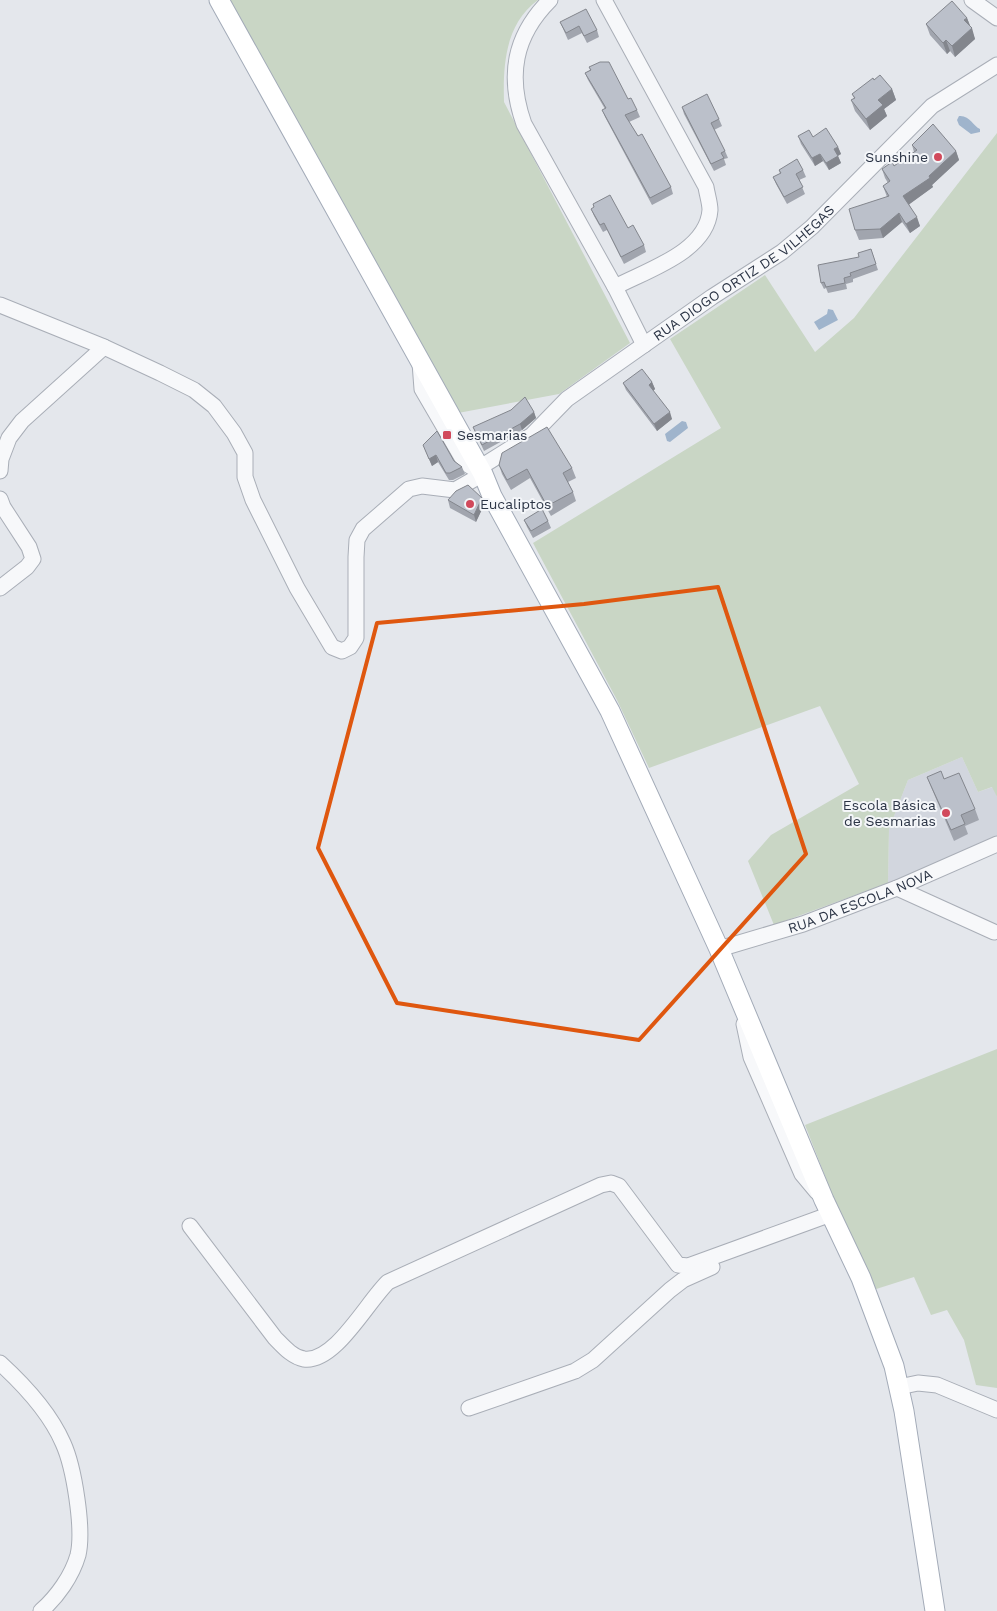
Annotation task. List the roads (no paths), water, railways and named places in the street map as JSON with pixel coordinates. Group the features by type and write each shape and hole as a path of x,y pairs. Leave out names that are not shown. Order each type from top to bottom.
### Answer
{"main road":[{"path":"218,0 481,471 492,496 610,711 719,948 830,1212 861,1278 894,1366 935,1611"}],"street":[{"path":"550,0 539,11 525,33 514,76 516,100 524,124 644,345"},
{"path":"604,0 706,187 710,210 703,234 686,250 614,287"},
{"path":"972,0 997,18"},
{"name":"RUA DIOGO ORTIZ DE VILHEGAS","path":"104,347 194,390 214,406 234,433 245,453 245,477 253,500 297,588 332,647 342,651 350,648 356,638 356,557 357,540 362,529 409,489 422,486 455,490 532,435 567,399 782,252 812,227 932,106 997,66"},
{"path":"0,304 104,347 22,421 10,438 2,459 0,471"},
{"path":"0,500 2,507 30,547 33,559 27,567 0,588"},
{"name":"RUA DA ESCOLA NOVA","path":"719,948 803,924 897,888 997,844"},
{"path":"897,888 994,932"},
{"path":"190,1226 276,1338 290,1352 304,1359 321,1356 334,1347 376,1293 388,1282 601,1185 611,1183 619,1186 678,1265 688,1266 830,1212"},
{"path":"469,1408 575,1371 593,1360 683,1280 830,1212"},
{"path":"0,1363 27,1387 63,1443 78,1500 78,1554 66,1582 50,1603 41,1611"},
{"path":"899,1387 918,1383 937,1385 997,1410"}],"water":[{"path":"959,116 969,119 980,129 980,132 971,134 959,125 957,120"},
{"path":"828,309 833,310 838,320 819,330 814,322 827,314"},
{"path":"682,421 686,422 688,428 670,442 667,441 665,434"}],"place":[{"name":"Sunshine","path":"938,157"},
{"name":"Sesmarias","path":"447,435"},
{"name":"Eucaliptos","path":"470,504"},
{"name":"Escola Básica de Sesmarias","path":"946,813"}]}
